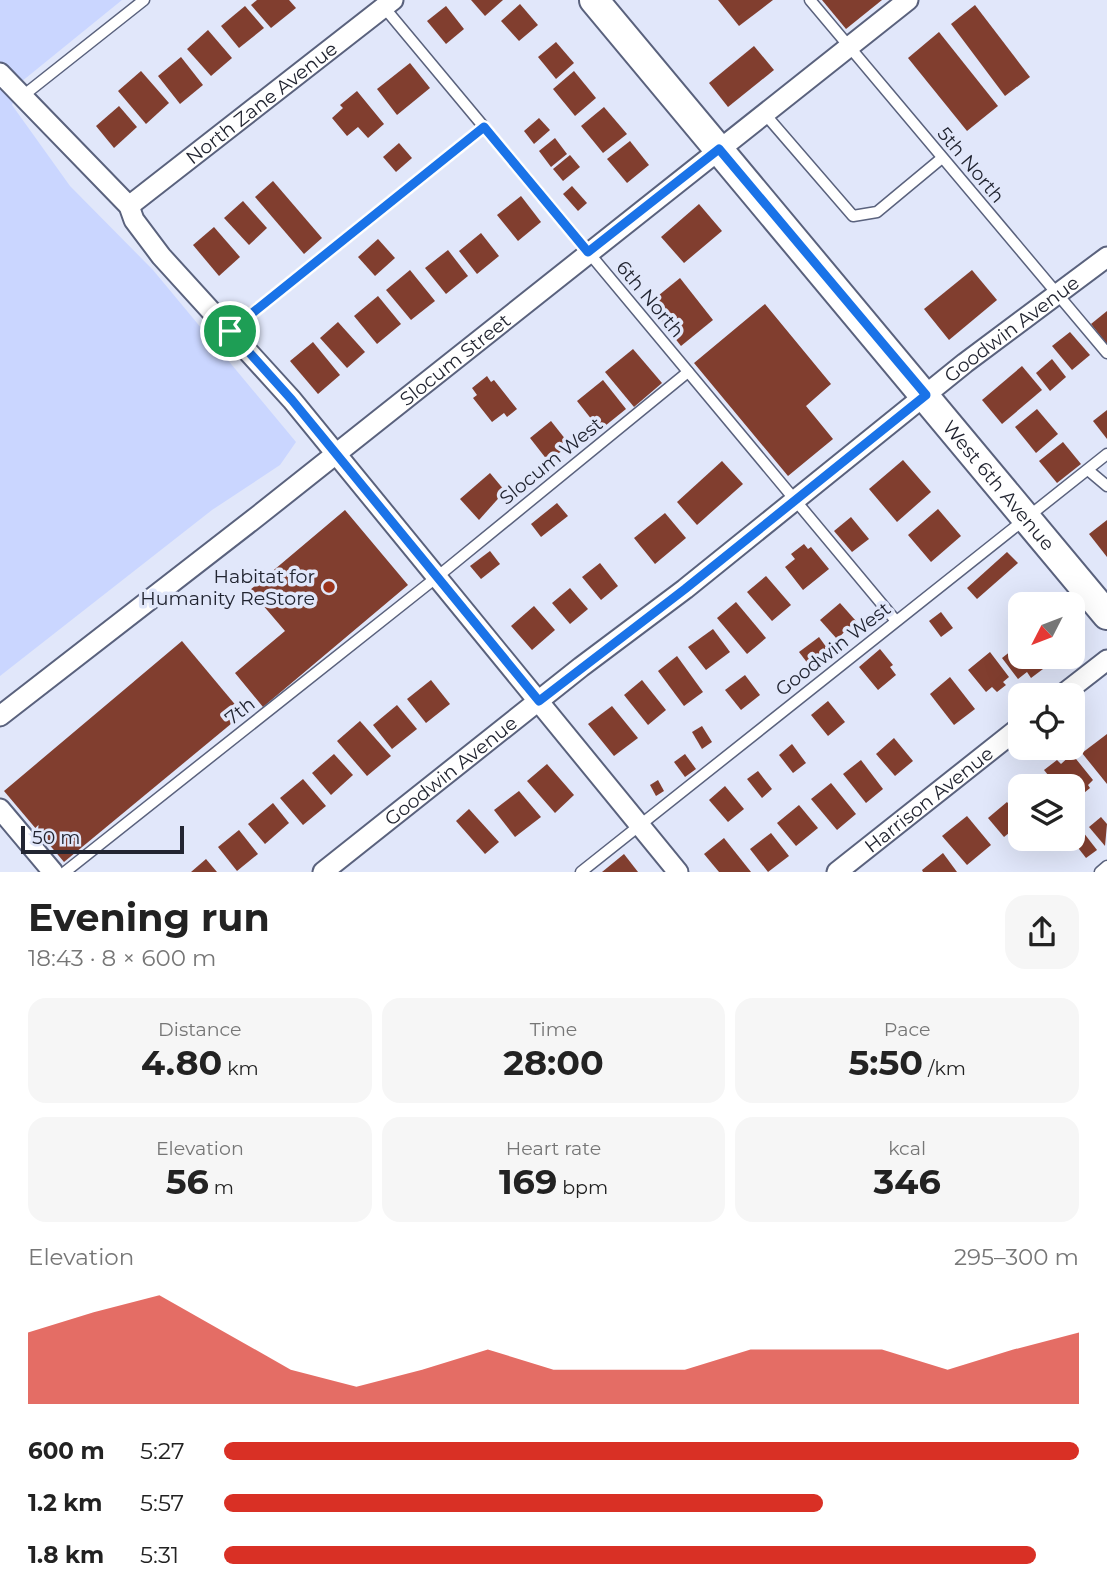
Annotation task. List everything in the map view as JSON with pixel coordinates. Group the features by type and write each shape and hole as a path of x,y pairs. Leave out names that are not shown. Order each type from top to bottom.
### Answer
{"street":[{"name":"West 6th Avenue","path":"594,0 1028,517 1107,615"},
{"name":"Slocum Street","path":"0,716 908,0"},
{"name":"North Zane Avenue","path":"129,206 385,2"},
{"path":"0,73 129,206 134,220 161,256 335,452 678,872"},
{"name":"Goodwin Avenue","path":"323,872 796,501 926,395 1107,257"},
{"path":"1077,683 1107,660"},
{"name":"Harrison Avenue","path":"837,872 1008,737"},
{"path":"0,809 52,872"}],"lane":[{"path":"24,95 144,0"},
{"name":"5th North","path":"810,0 1107,353"},
{"name":"6th North","path":"385,2 484,127 896,621"},
{"path":"764,113 853,216 877,212 942,158"},
{"path":"230,331 484,127"},
{"name":"Slocum West","path":"437,577 688,372"},
{"name":"Goodwin West","path":"581,872 1107,454"},
{"path":"1088,470 1107,486"},
{"name":"7th","path":"65,872 437,577"},
{"path":"1100,872 1107,866"}],"shaded area":[{"path":"0,0 122,0 21,82 12,105 70,186 153,270 296,442 280,465 212,510 0,676"}],"building":[{"path":"257,0 289,0 296,8 271,28 251,5"},
{"path":"471,0 503,0 485,16"},
{"path":"718,0 773,0 739,26"},
{"path":"822,0 882,0 846,29"},
{"path":"520,4 538,25 519,41 501,21"},
{"path":"975,5 1030,77 1005,96 951,24"},
{"path":"245,6 264,28 239,48 221,26"},
{"path":"446,6 464,29 446,44 427,21"},
{"path":"208,30 232,58 211,76 187,49"},
{"path":"939,32 998,106 967,131 908,58"},
{"path":"556,42 574,63 556,79 538,57"},
{"path":"754,46 774,70 728,107 709,83"},
{"path":"181,57 203,85 180,104 158,76"},
{"path":"410,63 430,88 397,115 377,89"},
{"path":"141,71 169,103 146,124 118,91"},
{"path":"574,71 596,98 575,116 553,89"},
{"path":"357,91 384,124 368,138 358,127 347,136 332,118 343,108 340,105"},
{"path":"119,106 137,127 114,148 96,126"},
{"path":"604,107 627,134 603,153 581,126"},
{"path":"539,118 550,130 534,144 524,131"},
{"path":"555,138 567,154 551,167 539,151"},
{"path":"630,141 649,165 627,183 607,159"},
{"path":"399,143 412,158 396,172 383,157"},
{"path":"570,155 580,167 563,181 553,169"},
{"path":"273,181 322,238 304,254 255,197"},
{"path":"572,186 587,203 578,211 563,194"},
{"path":"521,196 541,222 518,241 497,215"},
{"path":"243,201 267,228 249,245 224,218"},
{"path":"699,204 722,231 684,263 661,237"},
{"path":"214,227 240,257 219,276 193,245"},
{"path":"481,233 499,256 477,274 459,251"},
{"path":"378,239 395,258 375,276 358,257"},
{"path":"448,250 468,276 446,294 425,268"},
{"path":"410,270 435,301 411,320 386,290"},
{"path":"972,270 997,300 949,340 924,309"},
{"path":"680,278 713,320 681,346 648,304"},
{"path":"378,296 401,324 377,344 354,316"},
{"path":"765,304 831,384 806,406 833,439 788,476 694,363"},
{"path":"1107,311 1107,344 1091,324"},
{"path":"338,322 365,352 347,368 320,338"},
{"path":"1070,332 1090,355 1072,370 1052,346"},
{"path":"313,342 340,375 318,394 290,361"},
{"path":"633,349 662,383 634,407 605,372"},
{"path":"1052,359 1066,377 1050,391 1036,373"},
{"path":"1022,366 1042,390 1002,424 982,400"},
{"path":"487,376 491,382 494,380 517,409 507,417 504,413 492,422 473,398 477,395 472,388"},
{"path":"603,380 626,409 600,430 577,401"},
{"path":"1037,409 1058,434 1036,453 1015,427"},
{"path":"1107,410 1107,439 1093,421"},
{"path":"551,421 570,445 548,461 530,438"},
{"path":"1063,442 1081,464 1057,483 1039,461"},
{"path":"903,460 931,492 897,522 869,489"},
{"path":"722,461 743,484 697,525 677,502"},
{"path":"490,473 505,491 479,520 460,499"},
{"path":"557,503 568,516 541,537 531,524"},
{"path":"938,509 961,536 931,562 908,535"},
{"name":"Habitat for Humanity ReStore","path":"345,510 408,585 263,707 235,673 285,631 250,590"},
{"path":"665,513 686,538 655,564 634,538"},
{"path":"851,517 869,539 852,552 834,531"},
{"path":"1107,520 1107,557 1089,534"},
{"path":"804,544 808,549 811,547 829,569 803,590 785,567 795,559 791,554"},
{"path":"490,551 500,564 481,579 470,566"},
{"path":"1007,552 1018,563 977,599 967,588"},
{"path":"600,563 618,586 601,600 582,577"},
{"path":"766,576 791,605 772,621 747,592"},
{"path":"570,588 588,609 570,624 552,603"},
{"path":"736,602 766,638 747,654 717,618"},
{"path":"840,603 856,621 837,639 820,620"},
{"path":"534,606 555,630 532,650 511,626"},
{"path":"941,612 953,628 941,637 929,621"},
{"path":"713,629 730,652 706,670 688,647"},
{"path":"819,637 832,655 812,669 799,652"},
{"path":"182,641 243,714 64,862 4,791"},
{"path":"880,649 893,665 890,667 896,675 878,690 859,667"},
{"path":"990,652 1009,677 1003,682 1006,685 997,692 992,687 986,692 968,670"},
{"path":"1008,653 1008,666 1002,658"},
{"path":"677,656 703,692 684,706 658,671"},
{"path":"1010,669 1043,669 1031,678 1027,672 1018,679"},
{"path":"745,675 760,695 741,710 725,690"},
{"path":"950,677 975,709 954,725 930,694"},
{"path":"431,680 450,704 426,723 407,699"},
{"path":"642,680 666,710 648,725 624,695"},
{"path":"828,701 845,722 828,736 811,715"},
{"path":"397,705 417,729 392,749 373,725"},
{"path":"612,706 638,738 614,756 588,724"},
{"path":"360,721 391,756 367,776 337,741"},
{"path":"702,726 712,742 702,749 692,732"},
{"path":"1107,734 1107,784 1085,757 1085,751"},
{"path":"894,738 913,761 895,776 876,754"},
{"path":"792,744 806,763 793,773 779,755"},
{"path":"334,754 353,775 331,795 312,773"},
{"path":"685,754 696,769 685,777 674,762"},
{"path":"861,760 883,789 866,803 843,774"},
{"path":"1057,760 1061,764 1065,760 1077,760 1093,780 1088,785 1090,788 1085,792 1085,774 1047,774 1044,770"},
{"path":"547,764 574,795 555,813 527,781"},
{"path":"758,771 772,789 762,798 747,779"},
{"path":"303,779 326,806 303,825 280,798"},
{"path":"658,780 664,791 656,796 650,785"},
{"path":"831,783 856,814 837,830 811,799"},
{"path":"725,786 744,809 728,822 709,800"},
{"path":"519,791 541,817 515,837 494,810"},
{"path":"1007,802 1008,834 1004,837 988,818"},
{"path":"273,803 289,823 265,844 248,824"},
{"path":"799,805 818,828 796,846 777,823"},
{"path":"469,809 499,842 485,854 456,821"},
{"path":"967,816 991,845 967,865 942,836"},
{"path":"1101,817 1107,824 1105,846 1089,827"},
{"path":"239,830 258,854 237,871 218,847"},
{"path":"771,833 789,856 768,872 750,849"},
{"path":"1085,835 1097,850 1086,858 1081,851 1085,851"},
{"path":"724,838 751,872 719,872 704,854"},
{"path":"943,853 957,872 923,872 922,870"},
{"path":"624,854 638,872 602,872"},
{"path":"206,859 217,872 191,872"}],"place":[{"name":"Habitat for Humanity ReStore","path":"329,587"}],"route":[{"path":"484,127 588,252 719,149 926,395 685,589 539,701 292,400 230,331 484,127"}]}
